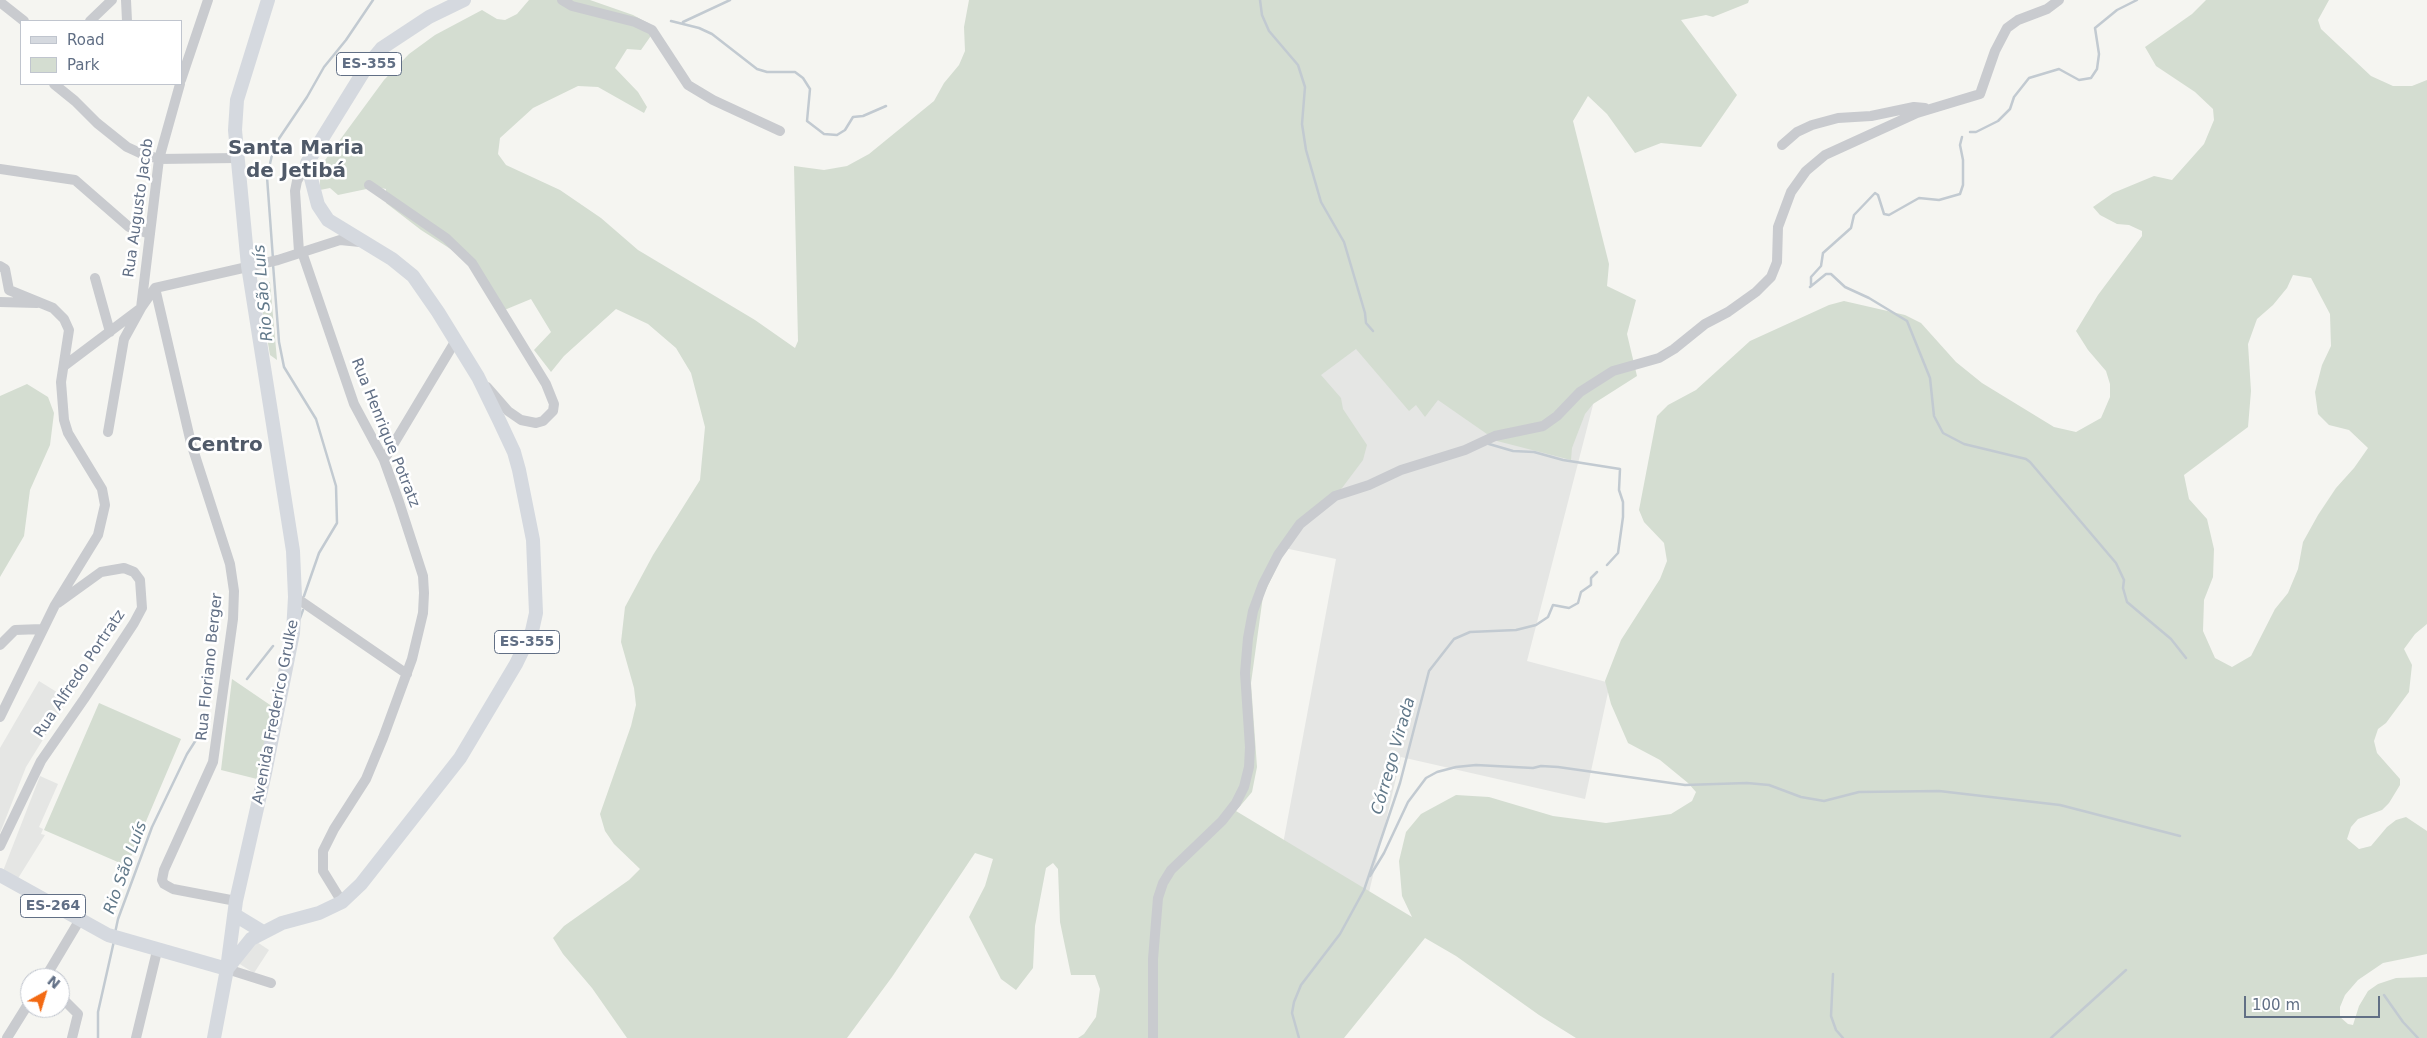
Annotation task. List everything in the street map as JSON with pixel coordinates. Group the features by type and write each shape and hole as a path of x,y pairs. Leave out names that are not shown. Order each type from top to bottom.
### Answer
{"main road":[{"name":"Avenida Frederico Grulke","path":"214,1038 227,969 236,901 271,745 292,633 296,597 293,551 258,339 255,265 237,158 235,130 238,100 268,0"},
{"name":"ES-355","path":"227,969 251,939 282,923 319,913 342,902 361,884 460,758 516,664 532,631 536,613 533,540 519,470 511,444 478,377 456,340 413,276 392,258 328,220 318,205 307,162 367,66 382,48 429,17 464,0"},
{"name":"ES-264","path":"0,875 108,935 157,951 227,969"},
{"path":"235,915 263,932"}],"street":[{"path":"91,20 112,0"},
{"path":"126,0 127,20"},
{"path":"182,77 208,0"},
{"path":"562,0 572,6 635,22 652,30 688,85 713,100 780,131"},
{"path":"1153,1038 1153,958 1158,898 1163,883 1171,870 1222,821 1236,804 1244,786 1249,768 1250,747 1245,673 1254,611 1263,584 1278,555 1300,524 1335,496 1369,485 1401,470 1466,450 1495,436 1543,426 1557,416 1580,392 1613,371 1666,354 1705,324 1728,312 1756,292 1771,277 1777,262 1778,227 1791,192 1806,171 1826,155 1931,108 1980,94 1995,51 2007,28 2018,20 2047,9 2059,0"},
{"path":"0,2 22,20"},
{"path":"55,85 75,100 97,124 127,146 159,159 237,158"},
{"name":"Rua Augusto Jacob","path":"140,308 159,159 180,85"},
{"path":"1782,146 1797,132 1812,125 1838,118 1871,116 1914,107 1931,108"},
{"name":"Rua Henrique Potratz","path":"307,162 295,191 301,252 354,404 384,460 423,576 423,613 406,674 366,779 334,829 323,852 322,871 342,902"},
{"path":"0,169 76,180 129,227 150,234"},
{"path":"370,184 446,238 472,263 546,384 554,404 553,411 548,418 536,423 521,420 508,412 478,377"},
{"path":"108,432 124,339 140,308 155,288 278,260 340,240 364,242"},
{"path":"0,266 5,269 9,290 42,302 59,313 68,330 61,402 64,420 68,433 102,489 105,505 98,535 42,629 0,717"},
{"path":"95,278 110,332"},
{"name":"Rua Floriano Berger","path":"155,288 191,443 230,564 234,591 233,619 213,762 164,870 162,880 164,884 173,889 236,901"},
{"path":"0,302 42,302"},
{"path":"64,366 140,308"},
{"path":"384,460 456,340"},
{"name":"Rua Alfredo Portratz","path":"0,846 41,760 84,699 142,608 140,580 134,572 124,568 101,572 55,605"},
{"path":"296,597 406,674"},
{"path":"0,645 15,630 42,629"},
{"path":"50,968 79,920"},
{"path":"136,1038 157,951"},
{"path":"227,969 271,983"},
{"path":"70,1006 78,1014 72,1038"},
{"path":"7,1038 20,1017"}],"shaded area":[{"path":"1328,323 1594,401 1527,661 1610,683 1585,799 1401,757 1366,905 1275,887 1336,559 1275,546"},
{"path":"39,681 68,699 26,767 0,833 0,748"},
{"path":"40,776 58,784 39,827 43,829 41,834 45,835 17,880 3,871"},
{"path":"254,940 269,950 254,973 238,963"}],"green space":[{"path":"529,0 590,0 633,15 650,24 655,30 641,50 627,49 615,68 638,92 647,107 644,113 598,87 578,86 533,108 500,138 498,154 506,165 560,190 601,218 638,250 755,320 795,348 798,341 794,166 824,170 847,166 869,154 934,101 944,83 959,65 965,51 964,27 969,0 1749,0 1748,3 1713,17 1706,15 1681,20 1737,95 1701,147 1661,143 1635,153 1607,114 1588,96 1573,121 1609,264 1607,286 1636,300 1627,334 1637,376 1593,404 1585,414 1572,448 1571,460 1497,441 1438,400 1425,417 1416,405 1409,411 1356,349 1321,375 1341,398 1343,409 1367,445 1363,460 1342,488 1304,522 1283,554 1263,596 1251,683 1257,767 1252,792 1236,811 1412,917 1402,896 1399,861 1406,832 1421,814 1456,795 1489,797 1553,816 1606,823 1671,814 1692,801 1696,792 1688,783 1660,760 1628,743 1611,704 1605,681 1621,640 1660,579 1667,561 1664,543 1644,522 1639,510 1657,416 1668,405 1696,390 1750,341 1829,305 1844,301 1905,315 1921,323 1956,362 1982,383 2054,427 2076,432 2101,418 2110,397 2110,384 2106,371 2088,350 2076,331 2098,295 2142,236 2142,231 2129,225 2117,224 2100,215 2093,207 2113,193 2154,176 2172,180 2204,144 2214,120 2213,109 2195,92 2156,66 2145,47 2192,14 2206,0 2329,0 2318,20 2321,29 2371,76 2393,86 2412,86 2427,80 2427,624 2415,634 2404,649 2412,665 2409,692 2386,723 2378,729 2374,741 2377,753 2400,779 2400,785 2389,803 2382,810 2358,819 2351,827 2347,839 2359,849 2371,846 2387,827 2396,820 2406,817 2427,831 2427,954 2383,963 2358,980 2345,995 2340,1007 2340,1017 2348,1024 2353,1025 2359,1006 2368,991 2378,984 2396,978 2427,977 2427,1038 1576,1038 1539,1015 1456,956 1425,938 1344,1038 1078,1038 1084,1034 1096,1017 1100,989 1095,975 1071,975 1060,922 1058,869 1053,863 1046,868 1035,926 1033,968 1016,990 1001,979 969,917 985,886 993,859 975,853 892,977 847,1038 627,1038 592,988 563,954 553,938 564,926 629,880 640,869 614,844 605,831 600,814 631,726 636,705 634,688 621,642 625,607 653,555 700,480 705,427 691,373 676,348 648,324 616,309 564,356 551,372 534,350 551,332 531,299 502,311 463,257 421,230 386,203 386,189 376,187 338,195 330,188 320,190 320,167 384,80 409,54 435,35 482,10 497,19 505,20 517,14","holes":["2293,275 2311,278 2330,314 2331,346 2322,365 2315,392 2318,414 2329,425 2349,430 2368,448 2354,468 2336,488 2318,515 2303,542 2298,569 2288,593 2275,609 2251,656 2232,667 2215,658 2203,631 2204,600 2213,577 2214,549 2207,519 2189,499 2184,475 2248,427 2251,391 2248,344 2257,319 2273,305 2287,288"]},
{"path":"270,282 277,360 270,355 258,285"},
{"path":"27,384 48,397 54,413 50,445 30,490 24,536 0,577 0,396"},
{"path":"232,679 276,709 261,780 221,770"},
{"path":"99,703 181,739 127,866 44,830"}],"waterway":[{"name":"Rio São Luís","path":"273,259 267,177 274,146 307,97 324,67 346,40 373,0"},
{"path":"683,22 730,0"},
{"path":"1260,0 1262,15 1269,31 1298,65 1305,87 1302,124 1306,150 1321,202 1344,242 1365,313 1366,323 1373,331"},
{"name":"Córrego Virada","path":"1970,132 1976,132 1998,121 2010,109 2014,97 2029,78 2059,69 2079,80 2091,78 2097,69 2099,54 2095,28 2117,10 2137,0"},
{"path":"671,21 699,28 712,34 757,69 767,72 795,72 803,78 810,89 807,121 824,134 837,135 845,130 853,117 863,116 886,106"},
{"name":"Córrego Virada","path":"1811,286 1811,277 1821,266 1823,253 1851,228 1854,215 1875,193 1878,195 1884,214 1889,215 1919,198 1939,200 1960,194 1963,185 1963,160 1960,145 1962,137"},
{"name":"Rio São Luís","path":"273,264 279,342 284,367 316,419 336,486 337,523 319,553 304,596"},
{"path":"1810,287 1826,274 1831,274 1845,287 1869,298 1907,321 1930,378 1934,416 1943,433 1964,444 2026,459 2030,462 2116,563 2124,580 2123,588 2127,602 2171,639 2186,658"},
{"path":"1489,444 1513,451 1534,452 1563,460 1620,469 1619,490 1623,502 1623,517 1618,553 1607,565"},
{"name":"Córrego Virada","path":"1299,1038 1292,1013 1294,1002 1301,985 1340,934 1364,890 1400,783 1429,671 1454,639 1470,632 1516,630 1536,625 1548,617 1553,605 1569,608 1578,603 1581,592 1591,585 1591,578 1597,572"},
{"name":"Rio São Luís","path":"300,618 303,610"},
{"name":"Rio São Luís","path":"247,679 273,646"},
{"name":"Rio São Luís","path":"115,933 118,919 152,827 187,754 210,718"},
{"path":"1370,876 1384,853 1408,802 1426,778 1437,772 1456,767 1476,765 1533,768 1541,766 1558,767 1685,785 1747,783 1769,785 1801,797 1824,801 1859,792 1939,791 2060,805 2180,836"},
{"name":"Rio São Luís","path":"98,1038 98,1012 114,941"},
{"path":"2051,1038 2126,970"},
{"path":"1833,974 1831,1016 1836,1030 1843,1038"},
{"path":"2384,995 2403,1022 2418,1038"}],"district":[{"name":"Santa Maria de Jetibá","path":"296,160"},
{"name":"Centro","path":"225,446"}]}
